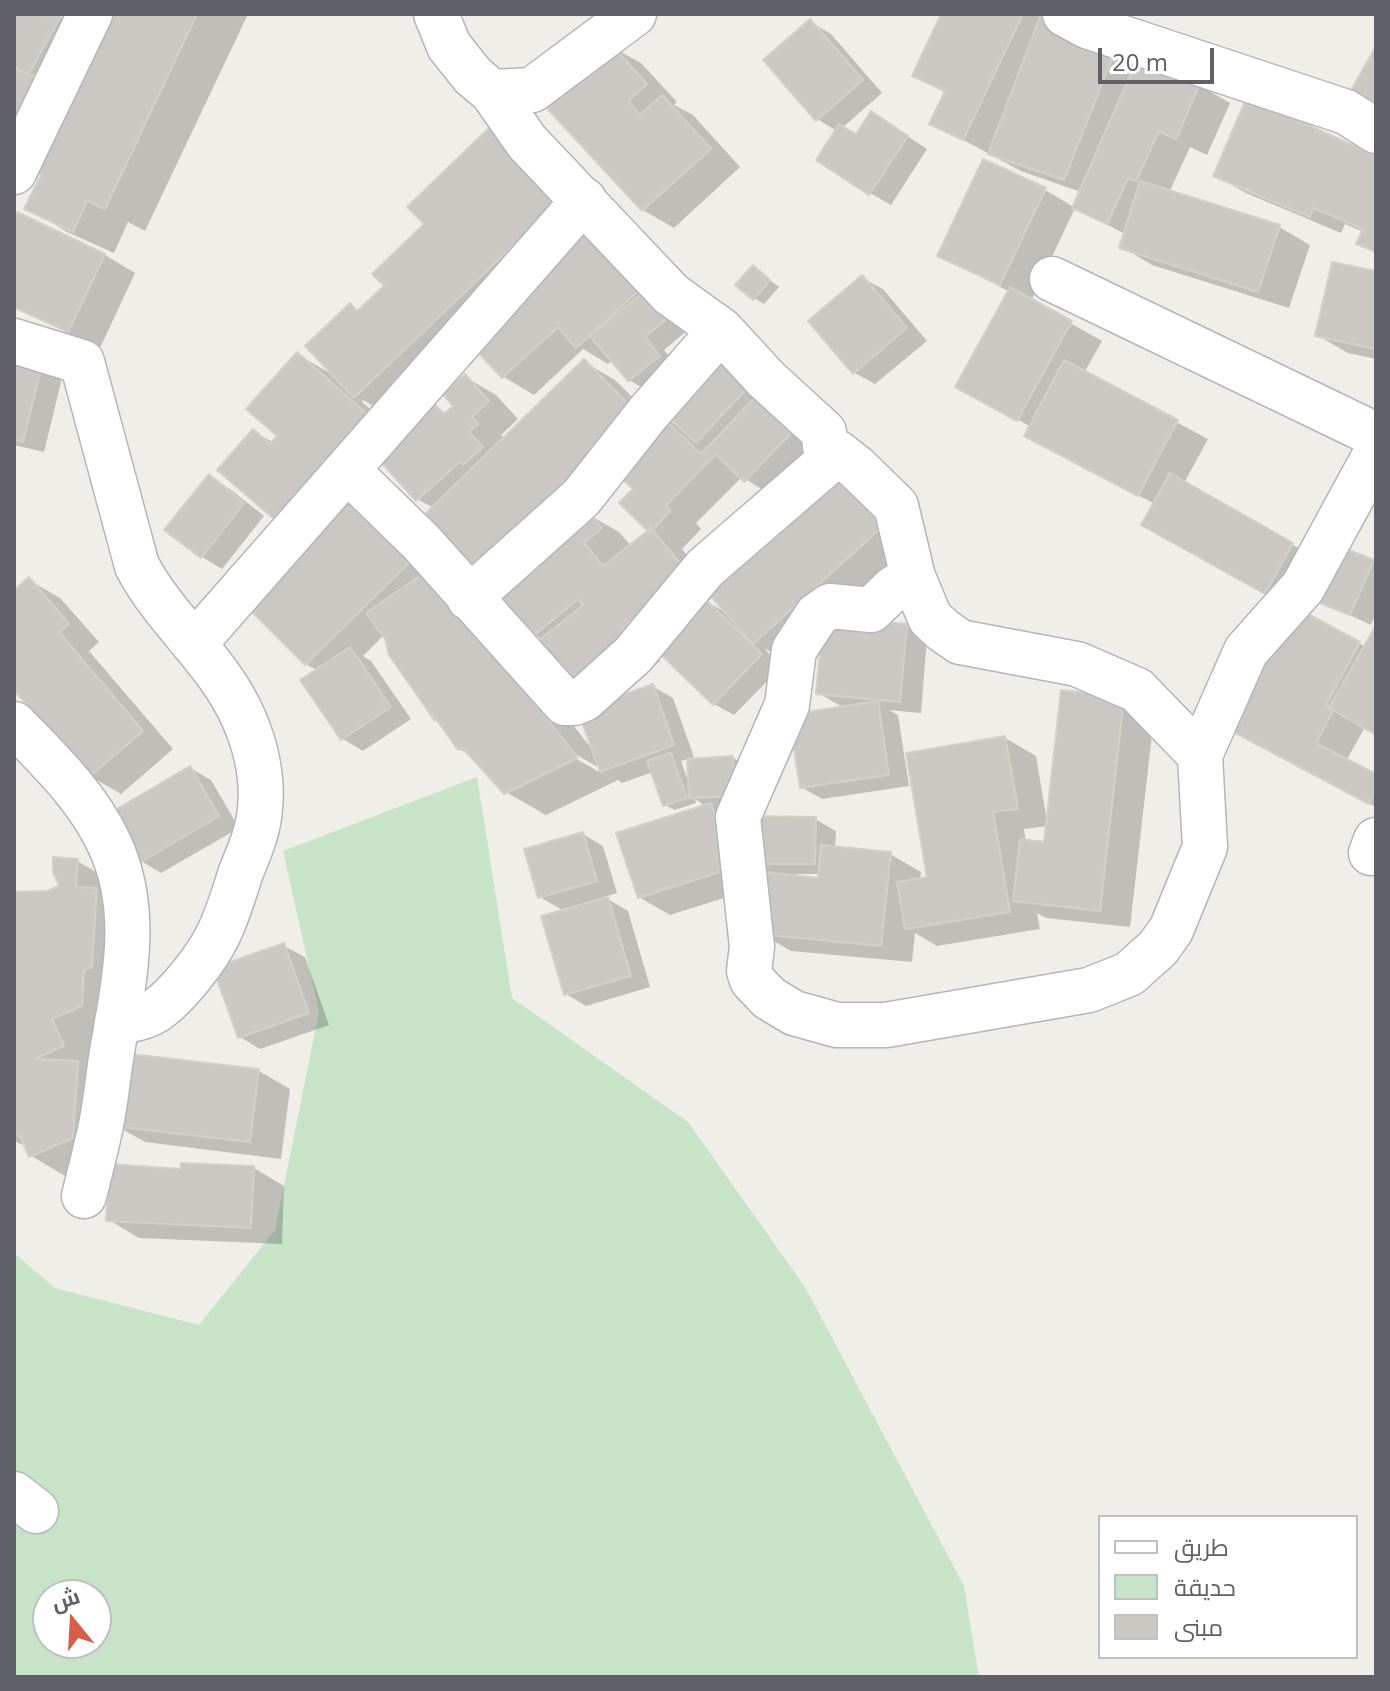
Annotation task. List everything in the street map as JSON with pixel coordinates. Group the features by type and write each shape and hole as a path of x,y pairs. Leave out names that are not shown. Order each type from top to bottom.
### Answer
{"street":[{"path":"14,172 90,14"},
{"path":"436,14 449,46 473,76 492,92 527,142 671,294 721,330 766,379 824,432 825,447 838,453 896,506 913,577 930,618 960,642 1077,664 1137,690 1200,755"},
{"path":"492,92 532,90 634,14"},
{"path":"1065,14 1087,26 1346,112 1376,131"},
{"path":"194,644 584,200"},
{"path":"1052,279 1376,435"},
{"path":"469,598 581,498 648,413 721,330"},
{"path":"14,341 82,362 137,566 150,590 228,687 256,751 260,809 254,839 218,936 168,1001 141,1018 117,1022"},
{"path":"347,470 421,542 565,703 574,703 584,699 633,655 705,568 838,453"},
{"path":"913,577 894,588 871,610 830,606 817,615 794,650 787,705 738,817 752,947 749,971 756,986 769,998 802,1017 837,1025 886,1025 1011,1002 1069,995 1114,982 1129,974 1158,948 1171,930 1205,847 1200,755 1246,651 1303,587 1376,453"},
{"path":"14,724 82,797 102,829 124,884 128,951 102,1122 84,1196"}],"green space":[{"path":"477,777 512,998 688,1122 805,1287 964,1586 979,1677 14,1677 14,1253 55,1288 199,1325 275,1230 319,1012 283,851"}],"building":[{"path":"14,14 61,16 28,75 14,67"},
{"path":"99,14 197,14 105,209 87,201 73,232 24,209 41,175 27,168"},
{"path":"941,14 1023,14 963,140 929,124 945,91 912,76"},
{"path":"1041,14 1049,14 1116,49 1064,180 988,154"},
{"path":"810,19 863,80 816,121 763,60"},
{"path":"610,43 647,84 628,101 640,115 662,95 711,149 642,211 543,104"},
{"path":"1376,46 1376,118 1345,101"},
{"path":"1138,57 1200,84 1176,139 1159,131 1136,181 1128,178 1107,224 1072,208"},
{"path":"14,69 40,78 14,149"},
{"path":"1247,97 1376,156 1376,252 1356,244 1363,229 1313,208 1310,217 1213,176"},
{"path":"871,111 908,136 869,195 816,160 839,124 856,134"},
{"path":"491,126 562,199 354,398 305,346 350,303 357,311 384,286 372,274 424,224 407,207"},
{"path":"983,159 1046,188 1000,285 937,256"},
{"path":"1140,181 1280,225 1258,292 1119,248"},
{"path":"17,212 105,254 68,332 14,307 14,218"},
{"path":"589,212 651,279 576,348 558,327 502,378 470,344"},
{"path":"1332,262 1376,271 1376,349 1315,336"},
{"path":"753,265 770,280 753,300 735,285"},
{"path":"862,275 907,328 853,374 808,321"},
{"path":"659,279 681,307 645,337 660,356 628,381 590,336"},
{"path":"1010,287 1072,321 1017,421 955,387"},
{"path":"717,341 757,378 696,443 656,405"},
{"path":"297,352 367,414 274,519 217,470 253,429 270,444 277,436 246,409"},
{"path":"14,353 43,360 23,442 14,440"},
{"path":"584,359 641,417 476,577 422,517"},
{"path":"1064,360 1178,420 1138,496 1024,436"},
{"path":"465,374 489,401 472,417 478,424 469,432 483,447 463,465 460,462 416,501 369,449 433,403 444,414 453,406 443,394"},
{"path":"765,387 802,422 744,482 716,454 666,505 671,510 650,533 619,503 633,489 616,473 656,411 701,454"},
{"path":"844,463 892,518 753,644 702,586"},
{"path":"1170,473 1293,543 1265,594 1141,525"},
{"path":"209,474 244,503 201,558 164,530"},
{"path":"348,484 417,555 305,665 249,609 297,562 284,548"},
{"path":"588,511 602,528 584,543 603,566 651,528 689,574 620,630 630,642 572,690 534,645 583,605 578,599 533,636 492,590"},
{"path":"1339,546 1374,560 1350,615 1315,601"},
{"path":"434,566 480,633 578,758 504,794 462,747 458,750 432,713 435,721 389,655 385,639 366,613"},
{"path":"29,577 69,624 59,632 143,731 89,777 14,690 14,590"},
{"path":"704,598 762,654 713,705 654,648"},
{"path":"1295,607 1360,642 1326,705 1334,709 1316,743 1376,774 1376,791 1369,804 1228,729"},
{"path":"823,617 907,624 900,702 816,694"},
{"path":"1376,625 1376,735 1329,708"},
{"path":"350,647 391,707 341,740 300,680"},
{"path":"653,684 674,745 600,772 578,711"},
{"path":"1061,690 1124,697 1100,911 1013,901 1020,839 1044,842"},
{"path":"878,701 889,775 800,788 791,730 802,728 799,713"},
{"path":"1005,736 1018,809 993,812 1010,912 905,929 897,882 927,877 906,753"},
{"path":"671,753 687,798 663,806 647,761"},
{"path":"733,756 736,796 689,798 687,759"},
{"path":"190,766 219,816 139,863 110,813"},
{"path":"711,803 732,868 638,898 616,833"},
{"path":"747,816 816,817 815,864 747,864"},
{"path":"583,832 597,881 538,898 524,849"},
{"path":"821,845 891,852 881,946 758,934 764,872 818,878"},
{"path":"53,857 78,859 76,887 97,888 92,967 84,970 82,1006 52,1019 64,1046 35,1059 78,1061 73,1138 29,1157 20,1136 14,1135 14,892 47,891 59,886 53,872"},
{"path":"608,897 631,976 564,995 541,916"},
{"path":"284,943 309,1013 238,1038 213,968"},
{"path":"122,1053 259,1069 250,1142 112,1126"},
{"path":"181,1163 254,1166 251,1228 106,1221 109,1164 181,1169"}]}
